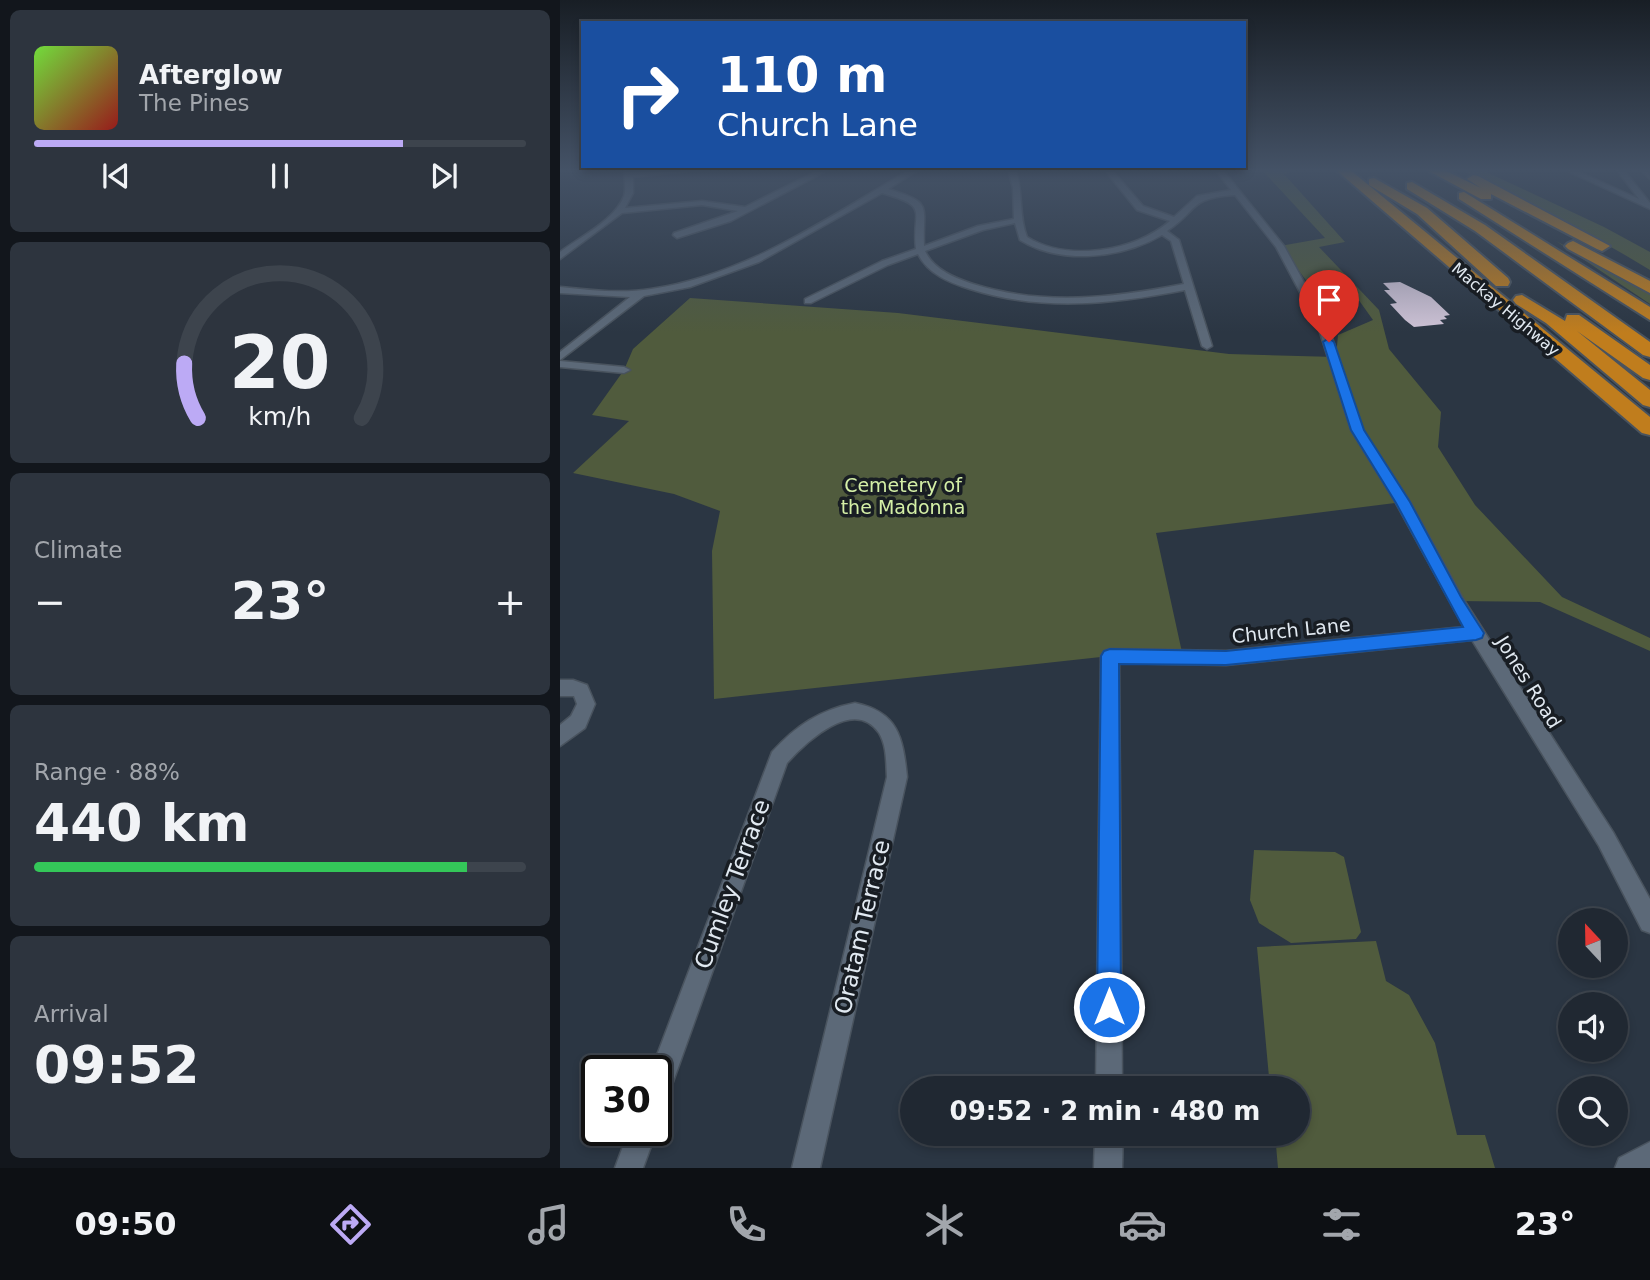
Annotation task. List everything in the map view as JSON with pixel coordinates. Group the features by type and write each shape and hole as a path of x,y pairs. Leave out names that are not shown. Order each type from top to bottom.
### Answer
{"highway":[{"name":"Mackay Highway","path":"1404,224 1584,376"},
{"path":"1438,224 1520,286 1650,374"},
{"path":"1440,224 1468,239 1650,412"},
{"path":"1474,224 1650,336"},
{"path":"1475,224 1557,277 1650,326"},
{"path":"1508,224 1650,315"},
{"path":"1536,224 1650,288"},
{"path":"1553,224 1650,282"},
{"path":"1558,224 1650,274"},
{"path":"1557,277 1650,351"},
{"path":"1520,286 1552,319 1650,401"},
{"path":"1584,376 1650,428"},
{"path":"1584,376 1650,450"}],"street":[{"path":"560,256 603,224"},
{"path":"677,235 718,224"},
{"path":"560,290 641,293 693,283 752,262 821,224"},
{"path":"922,224 920,250 936,269 959,282 988,292 1026,299 1104,301 1190,286"},
{"path":"808,301 872,269 981,228 1002,224"},
{"path":"1019,224 1020,233 1027,242 1051,251 1073,254 1115,249 1162,231 1171,224"},
{"name":"Jones Road","path":"1264,224 1274,235 1305,289 1335,357 1357,430 1403,502 1456,601 1606,839 1650,922"},
{"path":"1162,231 1175,240 1207,346"},
{"path":"560,356 641,293"},
{"path":"560,364 624,370"},
{"name":"Church Lane","path":"1109,1076 1110,656 1226,658 1476,633"},
{"path":"560,688 581,691 586,704 578,722 560,737"},
{"name":"Cumley Terrace","path":"670,1055 779,758 791,742 818,720 850,711"},
{"name":"Oratam Terrace","path":"806,1168 897,777 898,758 886,727 875,717 850,711"},
{"path":"629,1168 637,1146"},
{"path":"1108,1168 1109,1146"},
{"path":"1629,1168 1650,1156"}],"green space":[{"name":"Cemetery of the Madonna","path":"1312,224 1328,224 1345,242 1319,247 1379,310 1389,349 1441,412 1438,447 1475,505 1562,597 1650,638 1650,651 1540,602 1456,601 1403,502 1156,533 1183,657 1110,656 714,699 712,551 720,511 674,494 573,473 629,421 592,415 624,370 633,349 690,298 898,313 1229,354 1336,357 1338,335 1373,320 1353,292 1330,288 1315,292 1280,246 1325,238"},
{"path":"1569,224 1597,224 1650,252 1650,270"},
{"path":"1556,241 1650,292 1650,304"},
{"path":"1254,850 1335,852 1344,857 1361,932 1356,939 1291,943 1259,923 1250,900"},
{"path":"1376,941 1386,981 1409,995 1435,1043 1457,1135 1485,1135 1495,1168 1278,1168 1276,1146 1310,1146 1310,1076 1269,1076 1257,947"}],"building":[{"path":"1400,282 1431,297 1450,315 1444,316 1447,319 1440,320 1444,324 1414,327 1405,320 1390,304 1397,303 1384,290 1390,290 1383,283"}],"route":[{"path":"1109,1007 1110,656 1226,658 1476,633 1403,502 1357,430 1329,342"}]}
